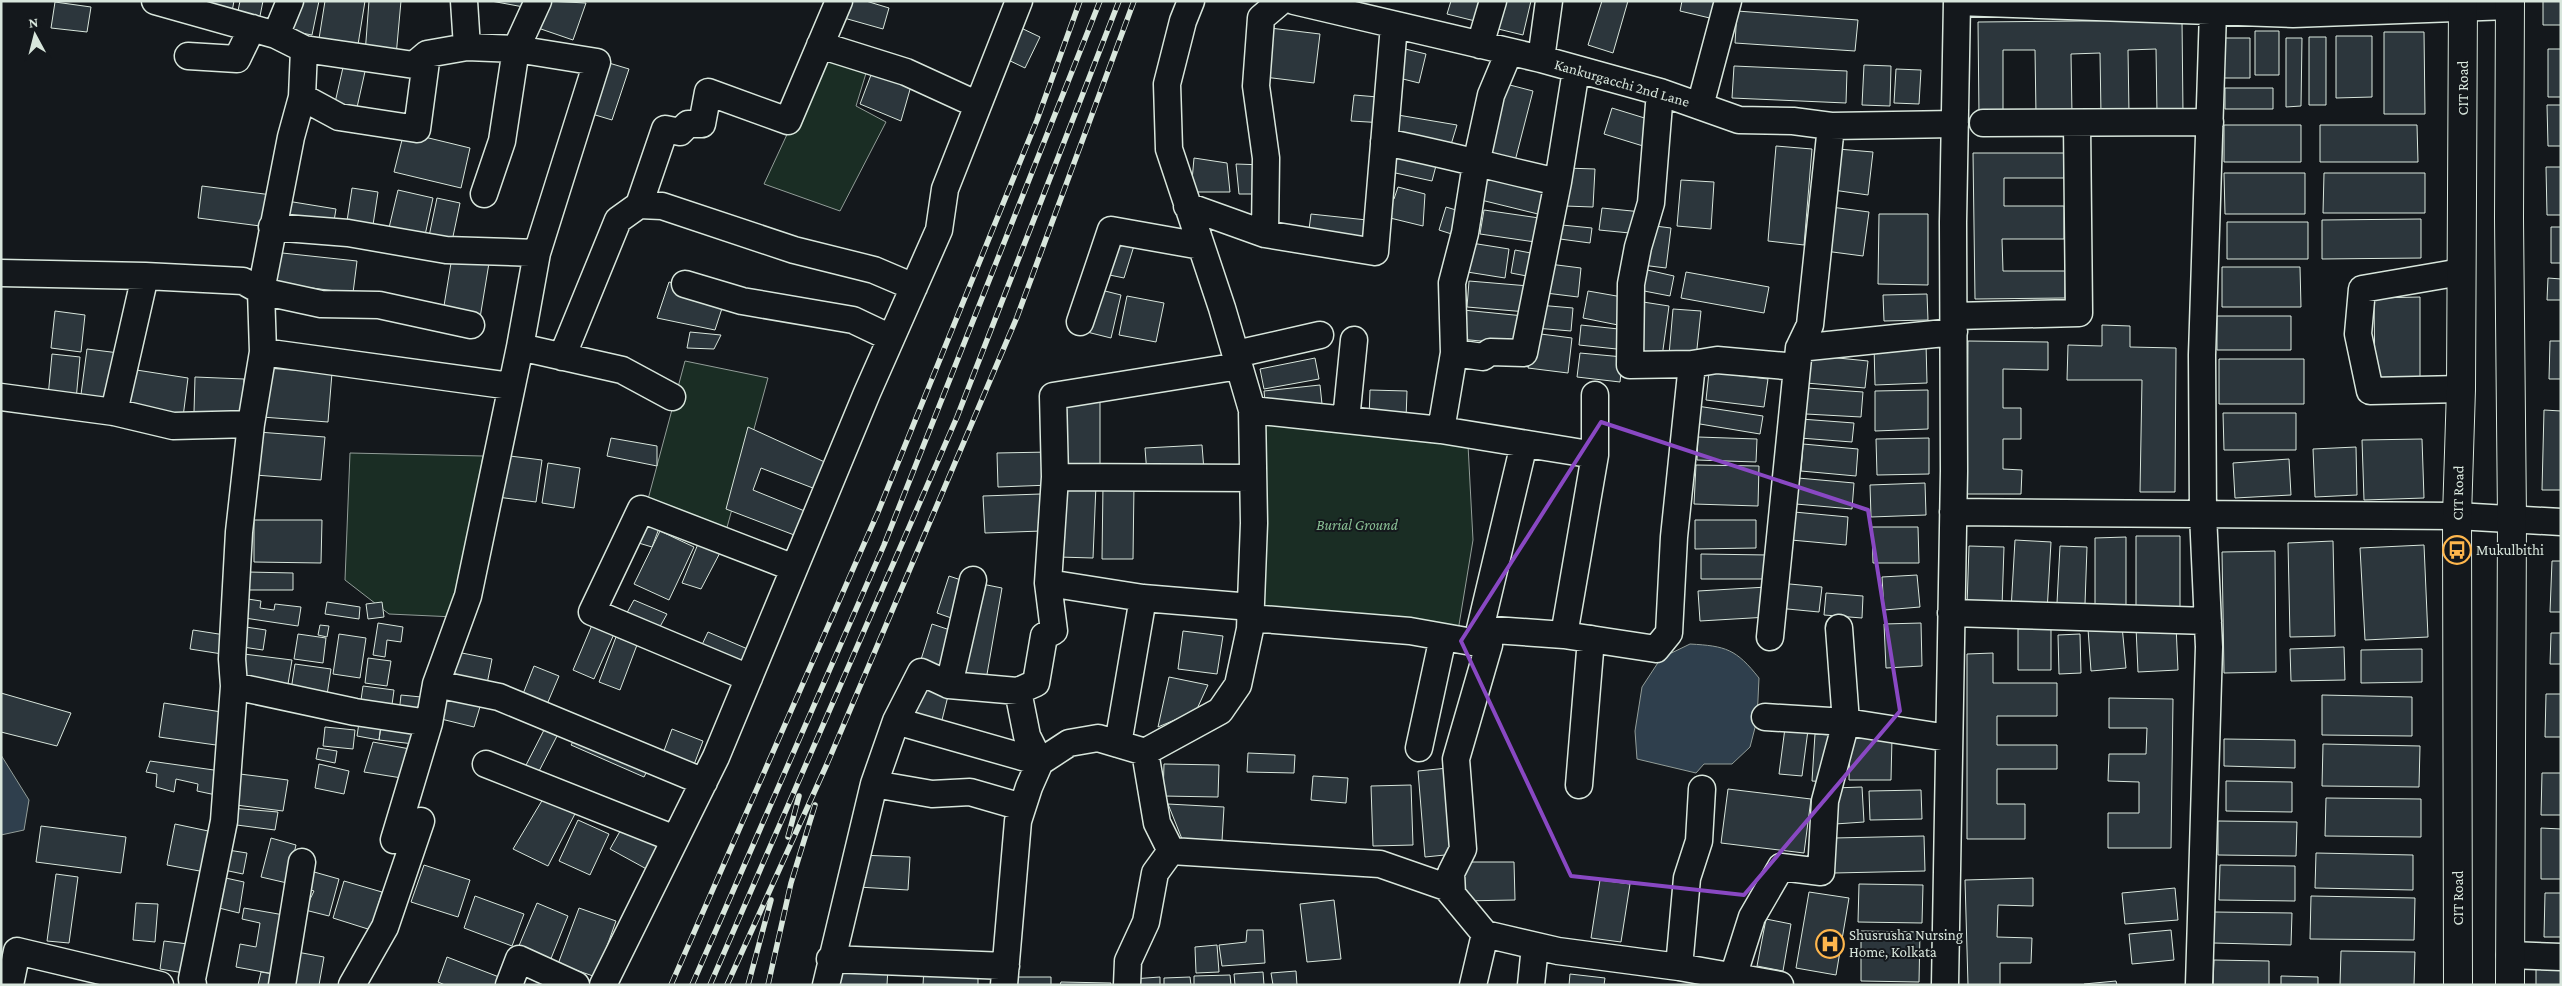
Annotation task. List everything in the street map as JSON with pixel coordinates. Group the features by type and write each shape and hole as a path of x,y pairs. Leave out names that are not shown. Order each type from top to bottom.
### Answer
{"main road":[{"path":"2510,3 2509,282 2512,519 2510,985"},
{"name":"CIT Road","path":"2458,985 2457,516 2461,388 2463,4"}],"street":[{"path":"154,1 276,35 304,49 414,65 427,54 467,47 516,49 596,62 537,254 494,478 468,596 436,684 429,724 394,840"},
{"path":"276,35 290,1"},
{"path":"464,1 467,47"},
{"path":"484,194 502,141 516,49 538,1"},
{"path":"562,357 618,220 639,205 664,129 680,132 688,124 702,124 708,92 788,121 840,1"},
{"path":"603,985 704,782 891,338 939,230 945,189 1019,1"},
{"path":"830,959 1005,976 1018,821 1040,762 1069,743 1098,738 1145,752 1220,711 1238,685 1251,612 1254,523 1252,410 1169,149 1167,84 1183,21 1191,1"},
{"path":"1265,234 1266,158 1256,86 1260,18 1281,1"},
{"name":"Kankurgacchi 2nd Lane","path":"1294,1 1541,59 1660,92 1739,120 1793,121 1830,126 1955,124"},
{"path":"1480,45 1493,1"},
{"path":"1541,59 1549,1"},
{"path":"1700,106 1728,1"},
{"path":"1945,985 1953,512 1957,2 2213,11 2510,3"},
{"path":"2199,985 2208,621 2203,514 2202,355 2213,11"},
{"path":"1187,206 1265,234 1375,252 1394,25"},
{"path":"188,56 237,59 252,28"},
{"path":"820,45 906,72 978,105"},
{"path":"198,983 224,821 234,686 232,659 239,532 251,424 263,352 261,290 272,228 302,97 304,49"},
{"path":"1441,430 1454,353 1452,283 1465,233 1476,164 1491,95 1509,52"},
{"path":"302,97 338,117 417,129 427,54"},
{"path":"1454,353 1483,357 1490,352 1524,353 1558,182 1576,70"},
{"path":"1660,92 1651,203 1638,247 1631,284 1630,365 1692,364 1717,360 1798,358 1954,324 2079,313 2077,123"},
{"path":"1983,123 2210,122"},
{"path":"1770,637 1798,358 1810,325 1830,126"},
{"path":"1384,142 1432,151 1476,164 1558,182"},
{"path":"639,205 662,206 794,250 874,270 914,287"},
{"path":"272,228 348,233 446,250 537,254"},
{"path":"1080,322 1112,230 1201,246"},
{"path":"2461,272 2362,289 2358,334 2370,391 2461,388"},
{"path":"1,273 145,276 244,281 261,290 321,304 379,305 471,325"},
{"path":"114,412 145,276"},
{"path":"685,284 751,302 853,320 891,338"},
{"path":"826,985 830,959 874,784 896,722 921,672 950,685 1018,691 1036,683 1044,636 1054,631 1048,583 1055,477 1052,396 1237,360 1320,335"},
{"path":"1346,420 1354,340"},
{"path":"520,347 622,370 672,397"},
{"path":"263,352 511,386"},
{"path":"1048,583 1143,598 1410,631 1443,637 1564,635 1656,649 1669,633 1674,537 1692,364"},
{"path":"1564,635 1595,455 1595,395"},
{"path":"1,397 114,412 173,426 251,424"},
{"path":"1252,410 1441,430 1595,455"},
{"path":"1452,894 1451,873 1463,850 1456,759 1484,637 1524,444"},
{"path":"1055,477 1253,478"},
{"path":"748,678 592,612 641,509 794,568"},
{"path":"1953,512 2457,516 2561,522"},
{"path":"950,685 972,580"},
{"path":"1118,744 1143,598"},
{"path":"1951,613 2208,621"},
{"path":"1735,981 1752,917 1781,867 1820,872 1825,801 1846,722 1839,628"},
{"path":"1419,748 1443,637"},
{"path":"1579,786 1592,639"},
{"path":"436,684 499,697 704,782"},
{"path":"234,686 355,712 429,724"},
{"path":"1018,691 1027,736 1040,762"},
{"path":"1764,717 1846,722 1948,738"},
{"path":"896,722 1040,762"},
{"path":"1145,752 1157,822 1171,851"},
{"path":"486,764 675,839"},
{"path":"874,784 932,794 970,792 1022,807"},
{"path":"1679,967 1687,878 1699,841 1702,790"},
{"path":"352,985 385,927 420,821"},
{"path":"1171,851 1380,864 1446,887 1485,934 1558,951 1679,967 1735,981 1780,985"},
{"path":"1127,985 1128,960 1146,922 1155,873 1171,851"},
{"path":"282,985 302,862"},
{"path":"1473,985 1485,934"},
{"path":"1531,985 1535,946"},
{"path":"10,985 17,952 160,985"},
{"path":"2510,955 2561,957"},
{"path":"509,985 520,959 576,985"}],"highlighted area":[{"path":"1601,422 1868,510 1900,711 1744,895 1571,876 1461,641"}],"green space":[{"path":"822,59 867,70 856,106 886,122 840,211 764,184"},
{"path":"685,361 768,378 726,531 647,503"},
{"name":"Burial Ground","path":"1260,415 1468,445 1473,540 1458,631 1257,609"},
{"path":"350,453 483,456 455,617 389,614 345,580"}],"water":[{"path":"1690,644 1713,646 1729,651 1744,661 1759,678 1757,720 1750,747 1732,764 1704,764 1696,773 1637,759 1635,731 1642,687 1661,658"},
{"path":"1,755 29,800 24,830 1,835"}],"building":[{"path":"183,1 234,1 231,17"},
{"path":"240,1 263,1 259,21 237,16"},
{"path":"297,1 319,1 312,35 291,31"},
{"path":"325,1 365,1 357,51 318,45"},
{"path":"369,1 401,1 396,56 365,54"},
{"path":"491,1 531,1 529,8"},
{"path":"547,1 586,3 573,40 538,28"},
{"path":"848,1 866,1 889,8 883,29 844,18"},
{"path":"1451,1 1489,1 1483,23 1447,14"},
{"path":"1496,1 1531,1 1523,35 1490,27"},
{"path":"1602,1 1628,1 1613,53 1588,45"},
{"path":"1682,1 1718,1 1714,19 1680,11"},
{"path":"2543,1 2561,1 2561,25 2543,25"},
{"path":"55,2 91,7 87,32 51,28"},
{"path":"1737,11 1858,20 1855,51 1735,43"},
{"path":"2182,20 2183,114 2157,114 2156,49 2128,50 2129,114 2101,115 2100,53 2071,54 2072,115 2036,115 2035,50 2003,50 2003,116 1979,116 1978,22"},
{"path":"1019,27 1040,37 1025,68 1004,58"},
{"path":"1270,28 1320,34 1314,83 1264,77"},
{"path":"2255,31 2279,31 2279,75 2255,75"},
{"path":"2384,32 2424,32 2425,114 2384,114"},
{"path":"2336,36 2372,36 2372,97 2336,98"},
{"path":"2309,37 2326,37 2326,105 2309,105"},
{"path":"2223,38 2250,38 2250,78 2223,78"},
{"path":"2286,38 2302,38 2301,106 2286,107"},
{"path":"1401,48 1426,54 1419,83 1395,77"},
{"path":"2548,49 2561,49 2561,97 2548,97"},
{"path":"344,63 366,67 356,112 334,107"},
{"path":"609,63 629,69 612,120 592,114"},
{"path":"1864,65 1891,66 1890,106 1862,105"},
{"path":"1734,66 1847,71 1846,103 1732,98"},
{"path":"874,67 913,79 901,121 860,104"},
{"path":"1896,69 1921,70 1919,104 1894,103"},
{"path":"1506,84 1533,91 1514,165 1487,158"},
{"path":"2225,88 2273,88 2273,109 2225,109"},
{"path":"1354,95 1390,98 1385,123 1351,121"},
{"path":"2547,105 2561,105 2561,146 2548,146"},
{"path":"1612,108 1651,120 1643,146 1604,134"},
{"path":"1392,114 1457,125 1450,148 1389,136"},
{"path":"2224,125 2301,125 2301,162 2224,162"},
{"path":"2320,125 2417,125 2418,162 2320,162"},
{"path":"404,132 470,148 461,188 394,172"},
{"path":"1776,146 1812,149 1804,245 1768,241"},
{"path":"1396,149 1438,158 1432,181 1391,172"},
{"path":"1838,149 1873,152 1868,195 1833,190"},
{"path":"1973,153 2064,153 2064,178 2004,178 2004,206 2064,206 2064,239 2002,239 2003,271 2065,271 2065,298 1975,299"},
{"path":"1194,158 1227,163 1230,192 1191,192"},
{"path":"1236,164 1265,165 1267,194 1239,194"},
{"path":"2546,167 2561,167 2561,215 2547,215"},
{"path":"1566,168 1595,169 1593,207 1565,206"},
{"path":"1488,173 1549,188 1542,215 1481,200"},
{"path":"2224,173 2305,173 2305,214 2225,214"},
{"path":"2324,173 2425,173 2425,213 2323,213"},
{"path":"1681,180 1714,182 1711,229 1677,226"},
{"path":"202,186 272,195 268,227 198,218"},
{"path":"1398,187 1425,194 1423,226 1386,217 1388,198 1394,199"},
{"path":"352,188 378,192 373,225 347,221"},
{"path":"398,190 433,198 424,240 388,232"},
{"path":"437,198 460,203 451,246 428,241"},
{"path":"281,200 336,209 333,227 278,218"},
{"path":"1446,207 1466,213 1458,236 1439,230"},
{"path":"1831,207 1869,212 1863,256 1825,251"},
{"path":"1602,208 1642,212 1640,234 1599,230"},
{"path":"1484,210 1546,219 1542,243 1480,234"},
{"path":"1311,214 1367,220 1364,243 1308,237"},
{"path":"1879,214 1928,214 1928,285 1878,284"},
{"path":"2421,219 2421,258 2322,259 2322,220"},
{"path":"2227,222 2308,222 2308,259 2227,259"},
{"path":"1562,225 1592,228 1590,243 1560,239"},
{"path":"1647,225 1671,228 1666,268 1642,265"},
{"path":"1112,227 1138,233 1124,278 1100,273"},
{"path":"2551,227 2561,227 2561,263 2551,263"},
{"path":"1465,242 1509,249 1505,278 1461,271"},
{"path":"1515,250 1536,254 1532,277 1511,273"},
{"path":"273,252 357,261 353,293 270,283"},
{"path":"452,257 489,263 480,318 443,312"},
{"path":"1549,264 1581,268 1578,297 1546,293"},
{"path":"2222,267 2300,267 2301,307 2222,307"},
{"path":"1643,269 1674,276 1670,296 1639,290"},
{"path":"1686,272 1769,287 1764,313 1681,298"},
{"path":"2548,278 2561,279 2561,300 2547,300"},
{"path":"1469,281 1529,286 1527,312 1467,307"},
{"path":"669,282 726,296 715,330 657,318"},
{"path":"1093,288 1121,295 1111,338 1083,331"},
{"path":"1588,291 1628,298 1623,326 1583,318"},
{"path":"1927,294 1928,320 1884,321 1883,295"},
{"path":"1127,296 1164,303 1156,342 1119,335"},
{"path":"2420,297 2420,382 2375,382 2374,298"},
{"path":"1643,302 1669,306 1662,357 1636,354"},
{"path":"1538,305 1573,308 1571,331 1535,328"},
{"path":"1673,309 1701,311 1696,358 1669,355"},
{"path":"1463,310 1524,316 1521,345 1460,339"},
{"path":"55,311 85,315 81,352 51,348"},
{"path":"2217,316 2291,316 2291,350 2217,350"},
{"path":"1581,325 1628,330 1626,350 1579,345"},
{"path":"2102,325 2130,326 2130,347 2176,348 2175,492 2140,492 2142,380 2067,380 2068,345 2102,346"},
{"path":"690,332 721,335 714,349 687,348"},
{"path":"1533,333 1572,338 1568,373 1528,368"},
{"path":"1968,341 2048,342 2048,370 2003,369 2003,408 2021,408 2021,439 2003,439 2003,469 2022,470 2021,494 1967,494"},
{"path":"2550,341 2561,341 2561,379 2549,379"},
{"path":"1926,343 1927,383 1875,385 1874,345"},
{"path":"87,349 119,353 112,406 80,402"},
{"path":"1580,353 1623,357 1620,382 1577,377"},
{"path":"52,354 80,357 76,400 48,397"},
{"path":"1808,355 1868,361 1865,388 1806,383"},
{"path":"1315,358 1319,379 1264,389 1260,369"},
{"path":"2219,359 2304,359 2304,404 2219,404"},
{"path":"266,368 332,373 328,422 262,417"},
{"path":"130,369 188,378 183,417 124,408"},
{"path":"1709,372 1768,379 1764,407 1706,400"},
{"path":"195,377 244,379 242,415 194,412"},
{"path":"1320,385 1322,404 1266,410 1264,391"},
{"path":"1807,388 1863,392 1861,417 1806,414"},
{"path":"1370,390 1407,391 1406,419 1369,418"},
{"path":"1928,390 1928,429 1875,431 1875,391"},
{"path":"1061,401 1100,401 1100,467 1061,467"},
{"path":"1697,406 1763,416 1760,434 1694,423"},
{"path":"2544,410 2561,411 2561,490 2542,490"},
{"path":"2223,413 2296,413 2296,450 2224,450"},
{"path":"1801,419 1854,423 1852,442 1800,438"},
{"path":"748,427 829,464 818,490 761,468 753,490 812,514 802,538 726,509"},
{"path":"258,432 325,437 321,480 255,475"},
{"path":"1698,437 1757,439 1756,462 1697,460"},
{"path":"611,438 657,446 657,466 607,456"},
{"path":"1929,438 1929,474 1877,475 1876,439"},
{"path":"2422,439 2424,498 2364,500 2362,440"},
{"path":"1803,444 1858,449 1856,476 1801,471"},
{"path":"1202,445 1204,471 1147,474 1145,448"},
{"path":"2356,447 2357,495 2315,497 2313,449"},
{"path":"1050,452 1051,485 998,487 997,453"},
{"path":"502,455 542,460 536,502 497,497"},
{"path":"2289,459 2291,495 2235,498 2233,463"},
{"path":"548,463 580,468 574,508 542,503"},
{"path":"1696,465 1759,466 1758,506 1694,504"},
{"path":"1798,478 1854,483 1852,509 1796,504"},
{"path":"1060,483 1096,485 1093,558 1058,557"},
{"path":"1925,483 1926,515 1871,517 1870,485"},
{"path":"1103,485 1134,485 1133,559 1102,559"},
{"path":"1041,494 1042,531 985,533 983,496"},
{"path":"1794,512 1848,517 1846,545 1791,540"},
{"path":"631,513 661,523 652,547 622,538"},
{"path":"254,520 322,520 321,563 254,562"},
{"path":"1695,520 1756,520 1756,548 1695,549"},
{"path":"1872,527 1918,527 1919,563 1873,563"},
{"path":"660,531 694,547 669,600 634,584"},
{"path":"2136,536 2180,536 2180,612 2136,612"},
{"path":"2126,537 2126,605 2095,604 2095,538"},
{"path":"700,539 723,547 701,589 682,583"},
{"path":"2015,540 2051,542 2047,612 2011,610"},
{"path":"2333,541 2335,636 2290,637 2288,543"},
{"path":"2424,545 2428,637 2365,640 2360,548"},
{"path":"1969,546 2004,547 2002,607 1967,606"},
{"path":"2060,546 2087,547 2085,604 2057,603"},
{"path":"2275,551 2276,672 2224,673 2222,552"},
{"path":"1701,554 1768,555 1768,579 1701,579"},
{"path":"2552,561 2561,561 2561,612 2550,612"},
{"path":"248,572 293,573 293,590 248,590"},
{"path":"1917,575 1920,607 1884,610 1882,577"},
{"path":"949,576 970,583 957,620 937,613"},
{"path":"977,583 1002,588 986,680 961,676"},
{"path":"1779,583 1822,587 1819,612 1777,608"},
{"path":"1767,587 1768,617 1700,621 1698,591"},
{"path":"1826,593 1863,596 1862,618 1824,615"},
{"path":"241,598 261,601 260,608 274,610 275,604 301,607 298,626 238,617"},
{"path":"634,600 667,614 657,632 624,618"},
{"path":"327,602 360,607 359,619 325,614"},
{"path":"382,602 384,617 368,619 366,604"},
{"path":"378,623 403,627 401,642 387,640 385,657 373,655"},
{"path":"1921,623 1922,666 1886,668 1884,624"},
{"path":"932,624 956,632 943,674 919,666"},
{"path":"320,625 329,626 327,637 318,635"},
{"path":"592,625 614,634 594,679 573,670"},
{"path":"2176,625 2178,670 2138,672 2136,627"},
{"path":"239,626 266,630 263,650 236,646"},
{"path":"2122,626 2126,668 2091,671 2088,629"},
{"path":"2018,629 2051,629 2051,670 2018,670"},
{"path":"193,630 225,635 222,654 190,649"},
{"path":"1183,631 1223,636 1217,674 1178,669"},
{"path":"708,632 750,650 742,670 699,651"},
{"path":"2551,633 2561,633 2561,664 2550,664"},
{"path":"298,634 326,638 323,663 294,659"},
{"path":"339,634 366,638 360,678 333,674"},
{"path":"2080,634 2081,673 2059,674 2058,635"},
{"path":"616,637 637,645 620,690 599,682"},
{"path":"2344,647 2345,680 2291,681 2290,649"},
{"path":"2422,649 2422,682 2361,683 2361,650"},
{"path":"452,651 492,659 486,689 446,681"},
{"path":"1993,653 1993,683 2057,683 2057,716 1997,716 1997,745 2057,745 2057,769 1997,769 1997,804 2025,804 2025,839 1967,839 1967,654"},
{"path":"244,654 292,660 287,690 239,682"},
{"path":"368,658 391,661 387,686 365,683"},
{"path":"295,664 331,669 327,695 291,690"},
{"path":"534,666 559,676 545,709 521,699"},
{"path":"1169,677 1208,685 1196,711 1158,727"},
{"path":"918,685 949,692 940,728 909,721"},
{"path":"363,686 394,690 391,712 360,707"},
{"path":"444,690 482,700 474,727 437,718"},
{"path":"1,693 71,713 57,746 1,732"},
{"path":"2546,694 2561,694 2561,737 2545,737"},
{"path":"401,695 421,697 418,715 399,713"},
{"path":"2322,695 2412,697 2412,736 2322,735"},
{"path":"2109,698 2173,699 2171,848 2108,848 2108,813 2139,813 2139,782 2108,781 2109,754 2146,754 2147,728 2109,728"},
{"path":"164,703 228,713 223,746 159,737"},
{"path":"360,716 382,719 379,740 357,736"},
{"path":"381,725 417,728 414,744 379,740"},
{"path":"583,726 654,757 644,777 571,745"},
{"path":"325,727 355,730 353,749 323,746"},
{"path":"1785,728 1808,730 1802,776 1779,774"},
{"path":"672,729 703,741 692,770 661,759"},
{"path":"544,730 557,736 535,779 522,773"},
{"path":"1815,734 1830,735 1826,782 1812,781"},
{"path":"1850,737 1892,738 1891,780 1849,780"},
{"path":"2224,739 2295,740 2295,768 2224,766"},
{"path":"373,742 415,750 408,779 364,772"},
{"path":"2323,744 2420,746 2419,787 2322,786"},
{"path":"318,748 337,751 335,763 316,759"},
{"path":"1248,753 1295,755 1294,773 1247,772"},
{"path":"150,761 221,771 216,795 197,791 198,784 176,779 174,792 156,787 157,774 146,772"},
{"path":"319,764 349,771 344,794 315,788"},
{"path":"1164,764 1219,765 1218,797 1163,796"},
{"path":"1448,768 1455,854 1425,857 1418,771"},
{"path":"232,773 288,780 283,811 228,804"},
{"path":"2542,773 2561,773 2561,815 2541,815"},
{"path":"1313,776 1348,778 1346,803 1311,800"},
{"path":"2226,781 2292,782 2292,812 2226,811"},
{"path":"1411,785 1413,845 1373,846 1371,786"},
{"path":"1862,787 1864,822 1835,824 1833,788"},
{"path":"1728,789 1811,799 1804,853 1721,843"},
{"path":"1921,790 1922,819 1870,820 1869,791"},
{"path":"2326,798 2421,799 2421,837 2325,836"},
{"path":"543,799 577,810 548,866 513,849"},
{"path":"1168,804 1224,807 1222,841 1182,839"},
{"path":"231,808 278,812 275,830 229,824"},
{"path":"578,820 609,834 590,875 559,861"},
{"path":"2218,821 2297,822 2296,856 2218,855"},
{"path":"175,824 213,832 205,872 167,865"},
{"path":"41,826 126,837 121,873 36,862"},
{"path":"623,826 665,846 652,872 610,849"},
{"path":"2541,828 2561,829 2561,879 2541,879"},
{"path":"1924,836 1925,871 1834,873 1834,838"},
{"path":"271,838 296,845 287,883 261,877"},
{"path":"228,850 247,853 243,874 224,870"},
{"path":"2316,853 2413,855 2413,890 2315,888"},
{"path":"860,855 910,857 908,890 858,887"},
{"path":"1461,862 1514,862 1515,900 1461,901"},
{"path":"424,865 470,880 458,917 411,902"},
{"path":"2220,865 2295,866 2295,901 2219,900"},
{"path":"307,870 339,879 329,916 305,910 314,891 302,887"},
{"path":"56,874 78,877 69,943 47,941"},
{"path":"221,877 244,882 239,913 215,907"},
{"path":"2033,878 2033,906 1998,905 1997,937 2032,938 2031,963 2000,963 2000,985 1968,985 1965,880"},
{"path":"1600,880 1630,884 1621,942 1591,938"},
{"path":"344,881 382,892 371,930 333,918"},
{"path":"1859,884 1923,885 1922,923 1858,922"},
{"path":"2175,888 2178,920 2125,924 2122,893"},
{"path":"1809,892 1849,898 1836,975 1796,968"},
{"path":"2545,893 2561,893 2561,937 2544,937"},
{"path":"475,896 524,914 512,946 464,928"},
{"path":"2311,896 2415,898 2414,940 2310,939"},
{"path":"1334,900 1341,959 1307,962 1300,904"},
{"path":"136,903 158,904 155,942 133,940"},
{"path":"537,903 568,916 550,961 518,948"},
{"path":"244,908 284,915 274,974 236,967 240,944 256,947 260,923 242,919"},
{"path":"579,908 616,921 596,977 558,964"},
{"path":"2214,912 2292,913 2291,945 2213,943"},
{"path":"1766,919 1791,924 1783,971 1757,966"},
{"path":"1247,930 1263,930 1265,963 1222,966 1219,945 1246,942"},
{"path":"2171,930 2174,960 2132,964 2129,934"},
{"path":"1861,931 1920,932 1919,982 1861,981"},
{"path":"164,941 188,944 184,973 160,969"},
{"path":"1217,945 1219,972 1196,973 1195,947"},
{"path":"2341,951 2415,952 2414,985 2340,985"},
{"path":"297,952 324,957 319,985 290,985"},
{"path":"447,957 499,977 496,985 445,985 438,982"},
{"path":"2214,960 2269,961 2269,985 2213,985"},
{"path":"836,964 888,967 887,985 835,985"},
{"path":"2536,965 2561,965 2561,985 2536,985"},
{"path":"924,968 978,971 978,985 923,985"},
{"path":"1296,971 1297,985 1273,985 1271,973"},
{"path":"261,972 279,975 278,985 258,985"},
{"path":"1263,972 1264,985 1235,985 1234,974"},
{"path":"1570,974 1605,978 1604,985 1569,985"},
{"path":"1230,975 1231,985 1194,985 1194,976"},
{"path":"2281,976 2318,977 2318,985 2281,985"},
{"path":"1010,977 1051,977 1051,985 1010,985"},
{"path":"1160,977 1160,985 1133,985 1132,979"},
{"path":"1190,977 1191,985 1164,985 1164,978"},
{"path":"2116,981 2117,985 2084,985 2084,984"},
{"path":"1061,982 1111,983 1110,985 1060,985"}],"railway":[{"path":"671,985 878,512 1037,120 1080,1"},
{"path":"692,985 884,545 1100,1"},
{"path":"710,985 957,417 1119,1"},
{"path":"727,985 827,764 1017,317 1134,1"},
{"path":"788,837 799,796"},
{"path":"768,985 791,883 815,805"},
{"path":"748,985 771,900"}],"place":[{"name":"Mukulbithi","path":"2457,550"},
{"name":"Shusrusha Nursing Home, Kolkata","path":"1830,944"}]}
